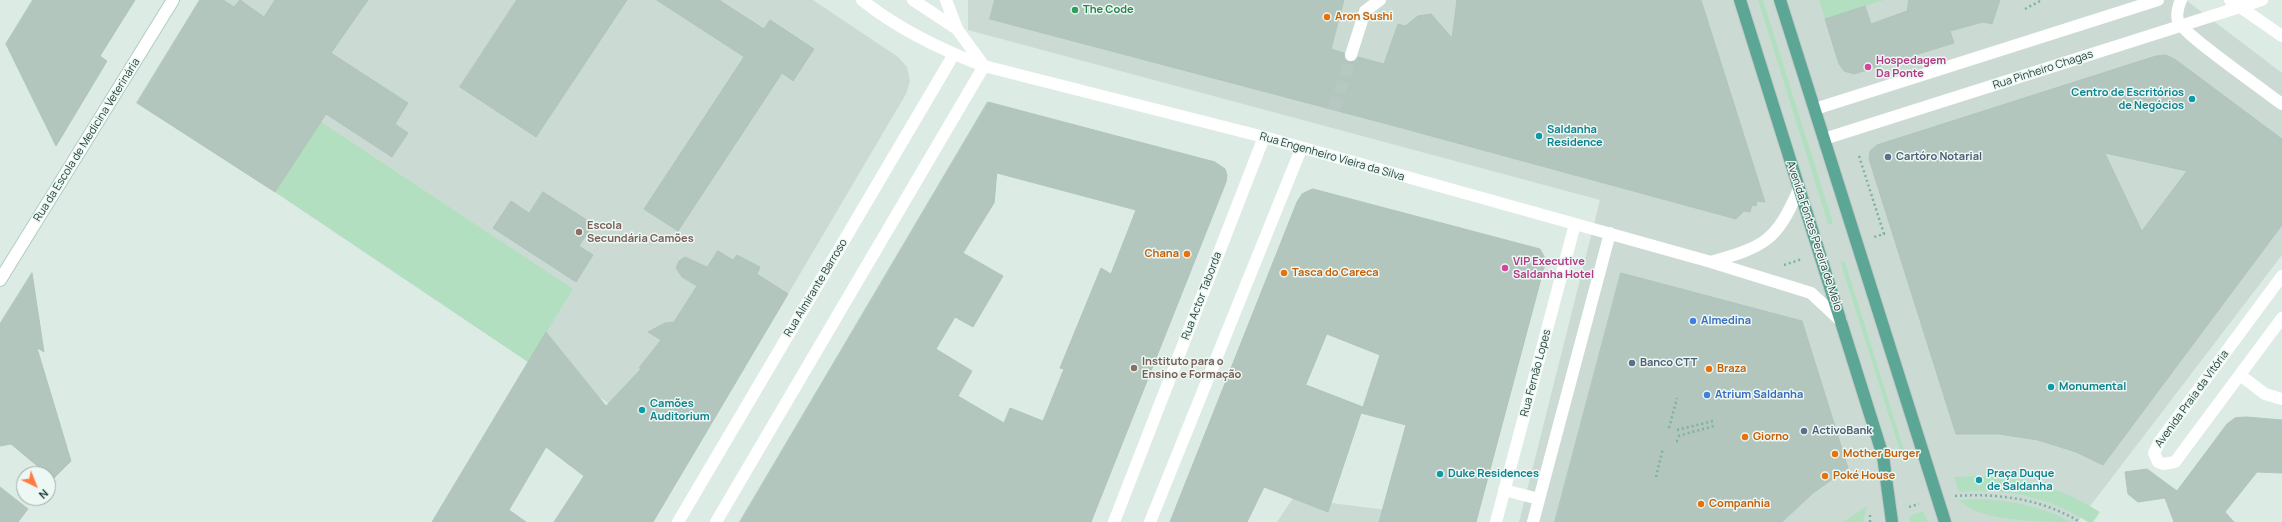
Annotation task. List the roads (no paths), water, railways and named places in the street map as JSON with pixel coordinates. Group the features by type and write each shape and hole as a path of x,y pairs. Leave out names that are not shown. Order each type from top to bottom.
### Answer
{"main road":[{"name":"Avenida Fontes Pereira de Melo","path":"1740,0 1883,456 1891,518"},
{"path":"1780,0 1945,522"}],"street":[{"name":"Rua da Escola de Medicina Veterinária","path":"0,280 173,0"},
{"name":"Rua Engenheiro Vieira da Silva","path":"862,0 905,28 954,54 984,66 1264,137 1301,149 1711,262 1811,293 1841,321"},
{"path":"913,0 957,28"},
{"path":"716,522 984,66 957,28 946,0"},
{"path":"1351,55 1365,11 1380,0"},
{"path":"1815,109 2158,0"},
{"path":"2181,0 2177,12 2181,26 2201,44 2282,104"},
{"path":"2230,0 2282,36"},
{"name":"Rua Pinheiro Chagas","path":"1824,139 2262,0"},
{"name":"Rua Almirante Barroso","path":"678,522 954,54"},
{"name":"Rua Actor Taborda","path":"1114,522 1264,137"},
{"path":"1150,522 1301,149"},
{"path":"1711,262 1751,250 1773,236 1787,217 1799,189"},
{"name":"Rua Fernão Lopes","path":"1496,522 1575,224"},
{"path":"1533,522 1610,233"},
{"name":"Avenida Praia da Vitória","path":"2282,276 2155,448 2155,458 2158,462 2163,464 2175,462 2282,318"},
{"path":"2240,375 2265,394 2282,399"},
{"path":"1504,490 1539,499"}],"tunnel":[{"path":"1334,110 1351,55"}],"place":[{"name":"The Code","path":"1075,10"},
{"name":"Aron Sushi","path":"1327,17"},
{"name":"Hospedagem Da Ponte","path":"1868,67"},
{"name":"Centro de Escritórios de Negócios","path":"2192,99"},
{"name":"Saldanha Residence","path":"1539,136"},
{"name":"Cartóro Notarial","path":"1888,157"},
{"name":"Escola Secundária Camões","path":"579,232"},
{"name":"Chana","path":"1187,254"},
{"name":"VIP Executive Saldanha Hotel","path":"1505,268"},
{"name":"Tasca do Careca","path":"1284,273"},
{"name":"Almedina","path":"1693,321"},
{"name":"Banco CTT","path":"1632,363"},
{"name":"Instituto para o Ensino e Formação","path":"1134,368"},
{"name":"Braza","path":"1709,369"},
{"name":"Monumental","path":"2051,387"},
{"name":"Atrium Saldanha","path":"1707,395"},
{"name":"Camões Auditorium","path":"642,410"},
{"name":"ActivoBank","path":"1804,431"},
{"name":"Giorno","path":"1745,437"},
{"name":"Mother Burger","path":"1835,454"},
{"name":"Duke Residences","path":"1440,474"},
{"name":"Poké House","path":"1825,476"},
{"name":"Praça Duque de Saldanha","path":"1979,480"},
{"name":"Companhia","path":"1701,504"}]}
